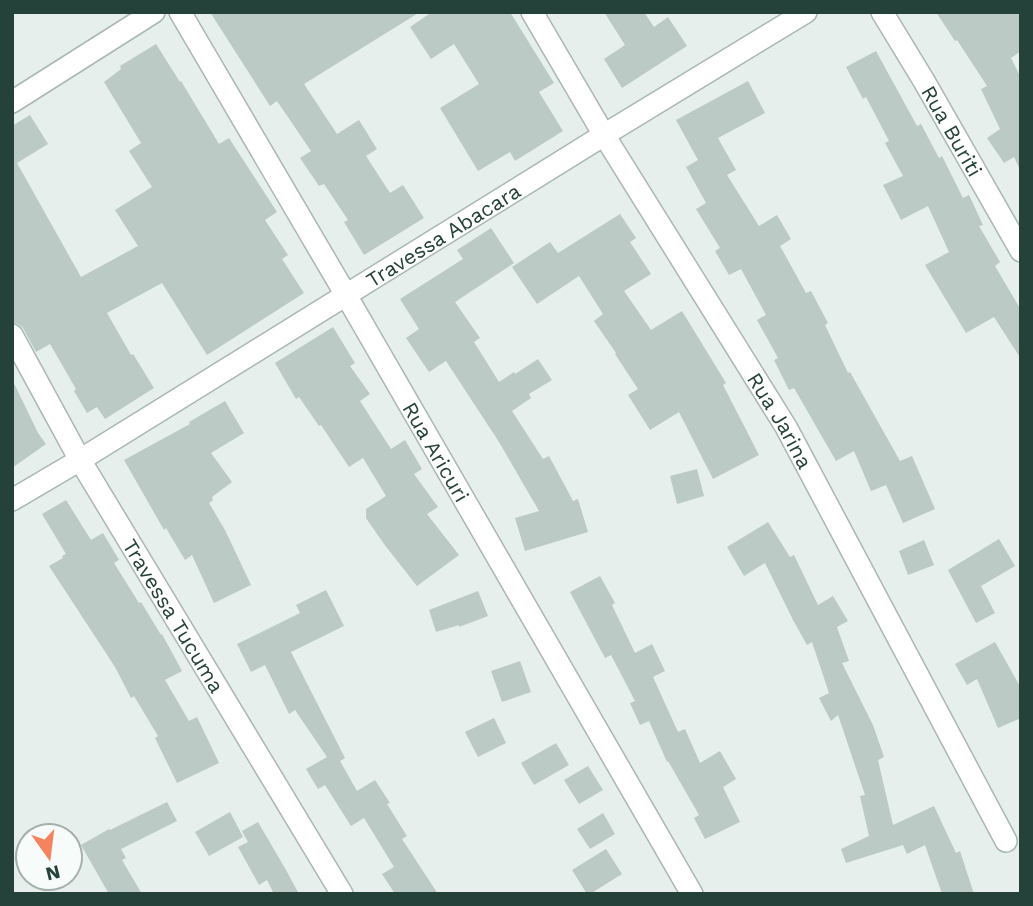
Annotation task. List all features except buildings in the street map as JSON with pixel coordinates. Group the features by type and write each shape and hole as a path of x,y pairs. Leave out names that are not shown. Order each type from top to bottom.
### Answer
{"street":[{"path":"12,102 154,12"},
{"name":"Rua Aricuri","path":"180,12 692,894"},
{"name":"Rua Jarina","path":"532,12 604,135 786,427 1006,841"},
{"name":"Travessa Abacara","path":"12,500 806,12"},
{"name":"Rua Buriti","path":"882,12 1021,251"},
{"name":"Travessa Tucuma","path":"12,335 80,460 342,894"}]}
